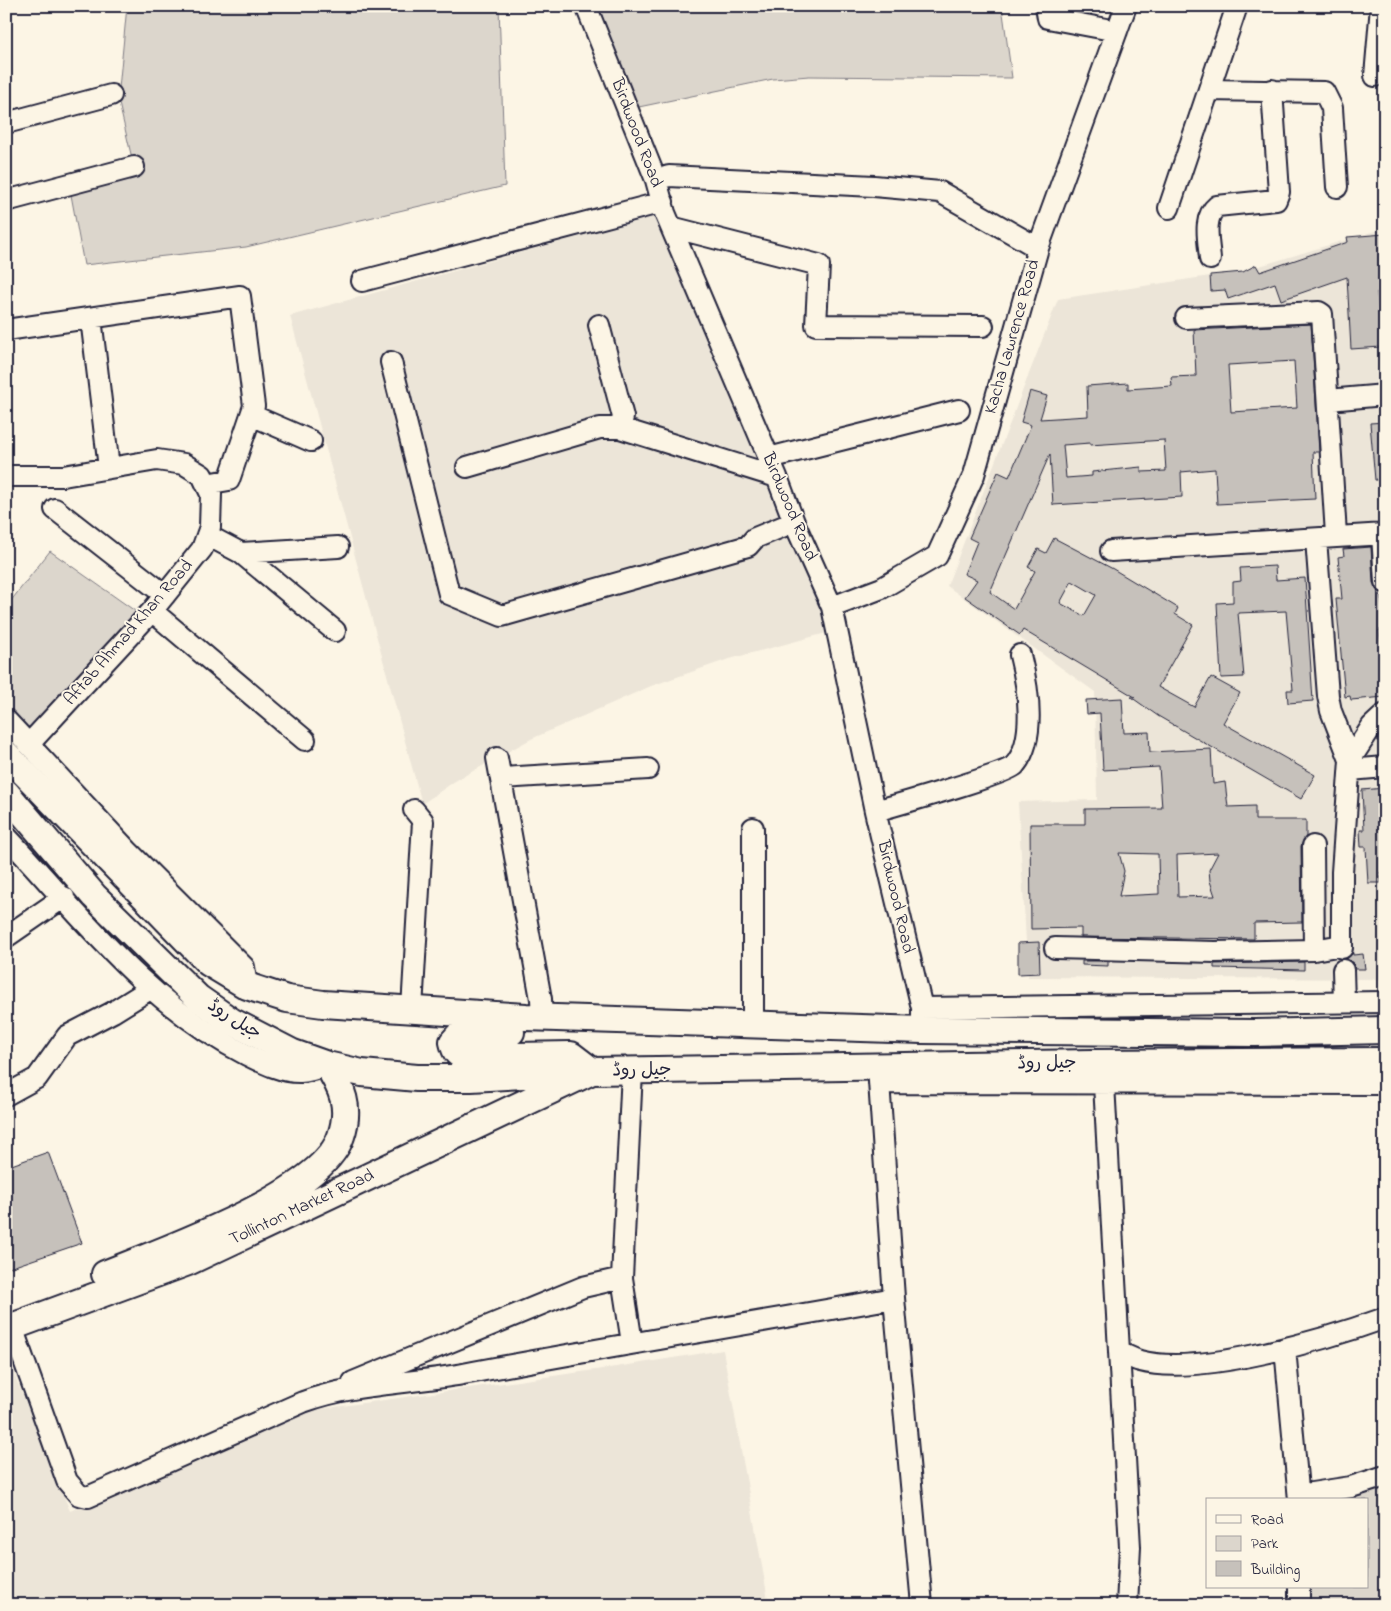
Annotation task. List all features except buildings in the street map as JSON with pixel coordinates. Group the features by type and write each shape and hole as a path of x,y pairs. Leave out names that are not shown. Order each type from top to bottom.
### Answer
{"main road":[{"name":"جیل روڈ","path":"18,749 209,963 247,986 287,999 305,1002 542,1017 753,1024 922,1019 1255,1033 1385,1030"},
{"name":"جیل روڈ","path":"6,793 94,896 198,998 231,1021 294,1053 327,1065 362,1073 417,1078 510,1077 592,1071 878,1075 1093,1063 1385,1061"},
{"path":"592,1071 571,1055 464,1057 454,1050 453,1042 456,1037 468,1032 604,1032 632,1020"},
{"name":"Tollinton Market Road","path":"8,1323 92,1279 222,1226 272,1201 308,1175 331,1155 341,1138 345,1121 341,1087 327,1065"},
{"name":"Tollinton Market Road","path":"8,1323 188,1262 592,1071"}],"street":[{"name":"Birdwood Road","path":"586,6 656,180 671,227 777,477 794,522 832,607 875,811 922,1019"},
{"path":"1046,6 1048,18 1118,30"},
{"name":"Kacha Lawrence Road","path":"832,607 882,588 937,556 974,475 1038,248 1126,6"},
{"path":"1169,208 1237,6"},
{"path":"1375,76 1380,6"},
{"path":"1209,90 1324,92 1329,97 1332,108 1336,187"},
{"path":"1210,259 1208,224 1210,212 1217,206 1276,200 1278,192 1272,90"},
{"path":"6,123 111,95"},
{"path":"6,201 134,167"},
{"path":"656,180 669,176 874,186 940,192 1038,248"},
{"path":"362,281 663,202"},
{"path":"671,227 819,265 816,325 983,326"},
{"path":"6,330 240,296 254,406 229,480 206,484 202,475 184,464 158,460 63,476 6,476"},
{"path":"1186,318 1320,312 1323,316 1336,536"},
{"path":"91,318 109,468"},
{"path":"599,325 623,417 620,428"},
{"path":"392,362 449,594 502,616 748,546 755,538 794,522"},
{"path":"1328,400 1385,395"},
{"path":"769,458 960,410"},
{"path":"251,415 312,441"},
{"path":"468,467 600,428 620,428 777,477"},
{"name":"Aftab Ahmad Khan Road","path":"18,749 152,611 202,550 210,527 211,494 206,484"},
{"path":"56,509 165,595"},
{"path":"1111,551 1383,534 1385,582"},
{"path":"207,535 241,553 335,631"},
{"path":"1055,948 1215,952 1314,950 1342,946 1342,872 1350,765 1331,711 1328,696 1316,539"},
{"path":"241,553 338,547"},
{"path":"152,611 305,740"},
{"path":"875,811 1013,768 1026,748 1028,688 1020,656"},
{"path":"1350,765 1372,726 1385,714"},
{"path":"6,720 18,749"},
{"path":"497,758 541,999 542,1017"},
{"path":"1350,765 1385,767"},
{"path":"501,778 648,769"},
{"path":"412,1009 422,821 414,810"},
{"path":"753,828 753,1024"},
{"path":"6,836 64,897 105,945 150,989 183,1017 225,1044 265,1064 300,1072 327,1065"},
{"path":"1313,846 1314,950"},
{"path":"6,937 64,897"},
{"path":"1343,970 1344,1002"},
{"path":"6,1095 37,1078 66,1036 112,1012 150,989"},
{"path":"922,1019 1344,1002 1385,1002"},
{"path":"632,1071 622,1278 632,1343"},
{"path":"922,1605 894,1298 878,1075 1104,1084 1385,1084"},
{"path":"1104,1084 1130,1547 1127,1605"},
{"path":"8,1323 67,1481 79,1495 88,1497 303,1402 583,1287 622,1278"},
{"path":"335,1390 427,1381 632,1343 721,1330 894,1298"},
{"path":"1119,1352 1141,1361 1174,1365 1223,1361 1285,1348 1385,1318"},
{"path":"1285,1348 1299,1497 1351,1488 1385,1476"},
{"path":"1299,1588 1299,1605"}],"shaded area":[{"path":"665,213 837,630 726,660 651,686 531,739 455,781 422,804 290,316"},
{"path":"1385,228 1385,979 1028,977 1018,802 1097,800 1095,692 947,586 1058,299 1243,271"},
{"path":"723,1350 769,1605 6,1605 6,1354 70,1511 209,1450 229,1447 314,1410"}],"green space":[{"path":"127,6 499,6 505,186 246,247 84,265 69,184 134,167 118,99"},
{"path":"595,6 1002,6 1012,78 809,76 773,79 634,108"},
{"path":"50,551 145,618 30,740 6,711 6,607"},
{"path":"1385,1485 1385,1605 1309,1605 1309,1588 1368,1588 1368,1498 1331,1498"}]}
